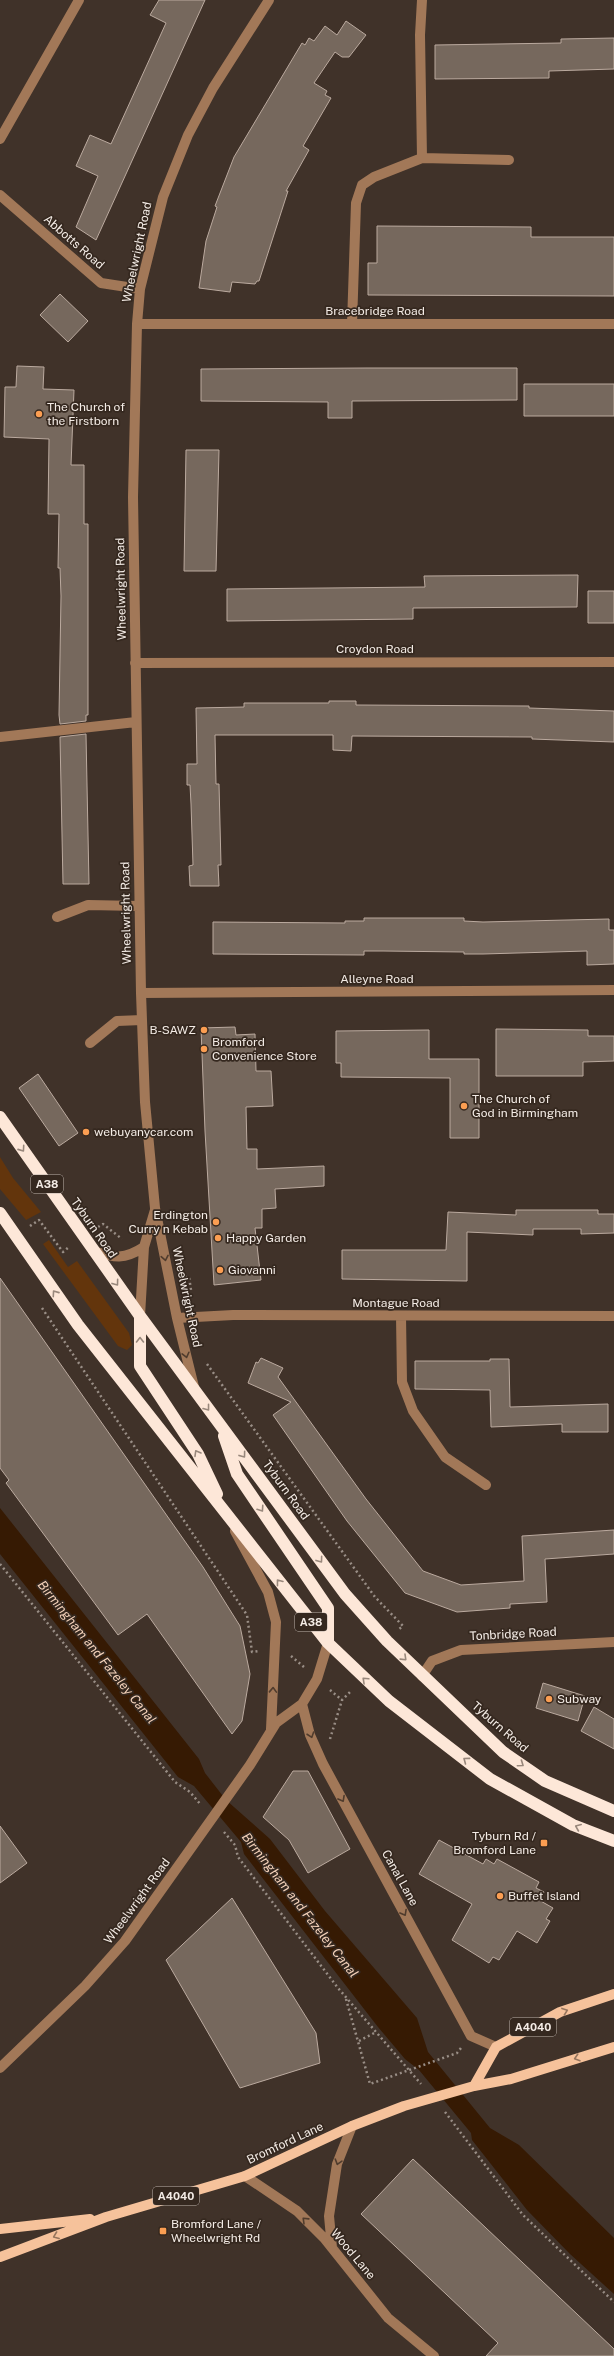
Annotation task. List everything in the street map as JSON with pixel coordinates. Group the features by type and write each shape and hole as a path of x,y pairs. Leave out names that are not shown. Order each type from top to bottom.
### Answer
{"highway":[{"name":"Tyburn Road","path":"0,1117 140,1316 345,1594 387,1641 503,1752 545,1781 614,1811"},
{"name":"A38","path":"0,1213 78,1324 328,1643 389,1701 490,1779 573,1824 614,1841"},
{"path":"140,1316 140,1366 198,1454 226,1514"},
{"path":"220,1424 237,1474 328,1608 328,1643"}],"main road":[{"name":"A4040","path":"496,2047 560,2012 614,1994"},
{"path":"474,2086 496,2047"},
{"name":"Bromford Lane","path":"0,2257 106,2217 245,2176 352,2126 404,2106 474,2086 511,2079 613,2050"},
{"name":"Bromford Lane","path":"0,2229 106,2217"}],"street":[{"path":"0,139 79,0"},
{"path":"422,0 420,35 422,158"},
{"name":"Wheelwright Road","path":"195,1392 177,1318 155,1208 145,1102 139,906 133,497 137,324 140,289 163,197 188,135 213,88 266,1"},
{"path":"352,324 356,203 362,185 374,177 422,158 509,160"},
{"name":"Abbotts Road","path":"0,195 101,283 140,289"},
{"name":"Bracebridge Road","path":"137,324 614,324"},
{"name":"Croydon Road","path":"135,663 614,662"},
{"path":"0,737 136,722"},
{"path":"56,917 88,905 139,906"},
{"name":"Alleyne Road","path":"141,994 614,990"},
{"path":"90,1044 117,1021 142,1020"},
{"name":"Wheelwright Road","path":"140,1316 144,1247 155,1208"},
{"path":"93,1251 113,1258 131,1255 144,1247"},
{"name":"Montague Road","path":"177,1318 233,1315 614,1316"},
{"path":"401,1316 402,1382 413,1411 445,1457 486,1484"},
{"name":"Wheelwright Road","path":"226,1514 268,1592 276,1622 271,1729"},
{"name":"Tonbridge Road","path":"422,1676 432,1661 461,1650 614,1642"},
{"name":"Wheelwright Road","path":"0,2068 85,1986 125,1941 250,1765 271,1729 276,1723 302,1704 317,1679 328,1643"},
{"name":"Canal Lane","path":"302,1704 310,1735 323,1764 471,2036 496,2047"},
{"path":"332,2248 329,2216 337,2164 352,2126"},
{"name":"Wood Lane","path":"245,2176 297,2211 332,2248 388,2318 434,2356"}],"path":[{"path":"0,1564 175,1782 190,1792 205,1810"},
{"path":"220,1828 235,1845 238,1857 346,1996 422,2085"},
{"path":"346,1996 370,2084 458,2053"},
{"path":"359,2041 376,2032"},
{"path":"441,2108 475,2150 523,2215 614,2302"}],"shaded area":[{"path":"0,1157 13,1178 41,1212 26,1220 0,1189"},
{"path":"49,1240 68,1267 77,1261 129,1333 132,1345 127,1350 118,1346 43,1244"}],"water":[{"name":"Birmingham and Fazeley Canal","path":"0,1508 199,1759 205,1773 226,1800 270,1839 325,1911 417,2018 428,2052 490,2128 519,2145 614,2238 614,2294 570,2254 527,2210 472,2140 471,2133 419,2070 405,2059 378,2027 244,1854 241,1842 194,1786 178,1777 0,1554"}],"building":[{"path":"159,0 205,0 96,240 76,227 98,176 76,166 90,135 111,144 166,23 150,15"},
{"path":"346,21 366,35 349,57 342,57 335,52 314,83 327,91 325,95 331,98 303,146 309,150 286,191 288,191 259,281 255,284 232,282 230,292 199,288 206,241 217,207 215,206 234,157 302,43 305,45 309,38 314,41 325,26 337,35"},
{"path":"614,38 614,69 549,71 549,78 435,79 435,45 561,43 561,39"},
{"path":"377,226 531,227 531,237 614,237 614,296 368,295 368,263 377,263"},
{"path":"60,294 88,321 68,342 40,315"},
{"path":"17,366 44,367 43,389 74,390 71,465 84,465 84,524 88,524 88,715 86,715 86,721 60,724 61,596 60,568 58,568 59,514 48,514 49,439 4,437 5,387 16,387"},
{"path":"517,368 517,400 352,401 352,418 328,418 328,402 201,401 201,369"},
{"path":"524,384 614,384 614,416 524,416"},
{"path":"186,450 219,450 216,571 184,571"},
{"path":"578,575 577,607 413,608 413,619 227,621 227,589 425,587 424,576"},
{"path":"588,591 614,591 614,623 588,623"},
{"path":"329,701 356,701 356,705 529,706 529,708 614,711 614,742 532,739 532,737 352,736 351,751 333,750 333,735 215,735 216,784 219,784 221,865 218,865 219,886 190,886 189,866 193,865 190,785 187,785 187,764 197,764 196,708 244,707 244,703 329,703"},
{"path":"86,734 89,884 63,884 60,737"},
{"path":"364,918 464,918 464,921 483,922 609,919 609,930 614,930 614,964 587,965 587,951 464,954 464,952 364,951 364,955 213,954 213,922 345,923 345,921 364,921"},
{"path":"235,1027 236,1035 255,1034 256,1071 271,1071 273,1106 246,1107 247,1149 257,1149 257,1169 324,1166 324,1186 275,1189 276,1208 262,1209 262,1228 255,1228 261,1280 214,1285 205,1131 201,1028"},
{"path":"496,1029 588,1030 588,1036 614,1036 614,1061 583,1062 583,1076 496,1076"},
{"path":"429,1030 429,1059 479,1059 479,1138 450,1138 450,1078 341,1077 341,1063 336,1063 336,1031"},
{"path":"38,1074 78,1133 59,1146 19,1088"},
{"path":"516,1210 598,1210 598,1214 614,1214 614,1233 581,1234 581,1229 533,1229 533,1235 467,1232 467,1281 342,1279 342,1250 446,1250 448,1212 516,1215"},
{"path":"0,1278 203,1567 240,1626 250,1674 242,1721 232,1734 147,1614 118,1635 6,1483 9,1480 0,1468"},
{"path":"261,1358 283,1368 278,1377 366,1499 423,1571 461,1585 524,1581 522,1536 614,1530 614,1554 545,1559 547,1602 510,1604 510,1608 457,1612 405,1593 347,1521 273,1415 291,1402 248,1383 256,1362 258,1363"},
{"path":"490,1359 509,1359 510,1407 608,1404 608,1432 562,1432 562,1424 491,1427 490,1390 415,1389 415,1361 490,1361"},
{"path":"543,1683 585,1696 578,1721 536,1708"},
{"path":"594,1707 614,1719 614,1749 581,1731"},
{"path":"293,1771 308,1771 350,1849 308,1873 289,1840 263,1817"},
{"path":"0,1826 27,1863 0,1883"},
{"name":"Buffet Island","path":"439,1840 483,1864 486,1859 494,1864 497,1859 539,1882 536,1888 544,1892 539,1900 553,1908 546,1919 550,1921 537,1943 517,1931 499,1960 493,1957 489,1963 452,1940 472,1904 419,1874"},
{"path":"232,1898 316,2033 320,2063 240,2088 166,1960"},
{"path":"413,2159 614,2349 614,2356 486,2356 498,2343 361,2214"}],"place":[{"name":"The Church of the Firstborn","path":"39,414"},
{"name":"B-SAWZ","path":"204,1030"},
{"name":"Bromford Convenience Store","path":"204,1049"},
{"name":"The Church of God in Birmingham","path":"464,1106"},
{"name":"webuyanycar.com","path":"86,1132"},
{"name":"Erdington Curry n Kebab","path":"216,1222"},
{"name":"Happy Garden","path":"218,1238"},
{"name":"Giovanni","path":"220,1270"},
{"name":"Subway","path":"549,1699"},
{"name":"Tyburn Rd / Bromford Lane","path":"544,1843"},
{"name":"Buffet Island","path":"500,1896"},
{"name":"Bromford Lane / Wheelwright Rd","path":"163,2231"}]}
